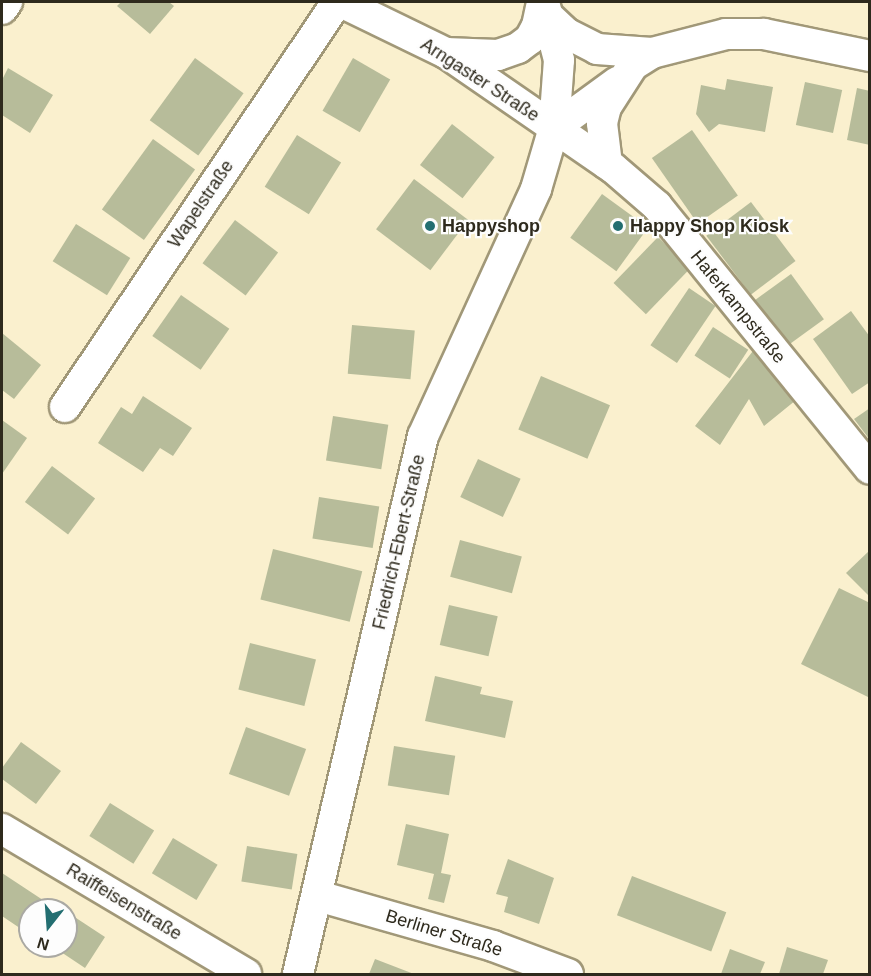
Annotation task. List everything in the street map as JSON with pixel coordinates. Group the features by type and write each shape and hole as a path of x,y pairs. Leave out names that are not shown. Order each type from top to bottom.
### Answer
{"street":[{"path":"2,9 7,2"},
{"name":"Arngaster Straße","path":"339,2 446,53 554,128"},
{"name":"Wapelstraße","path":"64,407 339,2"},
{"path":"446,53 498,55 518,48 530,39 545,7"},
{"path":"545,7 566,33 597,49 652,53"},
{"path":"545,7 560,60 554,128"},
{"path":"607,164 602,123 611,94 633,64 652,53 726,34 764,34 870,56"},
{"path":"554,128 624,78"},
{"name":"Haferkampstraße","path":"554,128 607,164 657,206 870,469"},
{"name":"Friedrich-Ebert-Straße","path":"298,975 423,436 536,189 554,128"},
{"name":"Raiffeisenstraße","path":"2,830 246,975"},
{"name":"Berliner Straße","path":"318,896 493,946 568,975"}],"building":[{"path":"121,2 169,2 174,6 150,34 117,6"},
{"path":"195,58 244,93 198,156 150,120"},
{"path":"353,58 390,80 360,132 322,111"},
{"path":"8,68 53,95 30,133 2,115 2,80"},
{"path":"727,79 773,87 765,132 719,124 709,132 696,114 701,85 725,90"},
{"path":"805,82 842,90 833,133 796,125"},
{"path":"857,88 870,91 870,145 847,140"},
{"path":"452,124 495,157 463,198 420,165"},
{"path":"692,130 738,196 698,224 652,158"},
{"path":"297,135 341,163 309,214 265,187"},
{"path":"153,139 195,170 144,240 102,209"},
{"path":"414,179 468,220 430,270 376,229"},
{"path":"602,194 648,228 616,271 570,238"},
{"path":"751,202 796,261 751,295 706,236"},
{"path":"235,220 278,252 246,296 203,263"},
{"path":"76,224 130,258 107,295 53,261"},
{"path":"658,237 690,268 646,314 614,283"},
{"path":"791,274 824,319 787,346 754,301"},
{"path":"689,288 716,306 677,363 650,345"},
{"path":"181,295 229,329 201,370 152,336"},
{"path":"851,311 870,337 870,382 852,394 813,339"},
{"path":"352,325 415,330 410,379 348,374"},
{"path":"713,327 748,350 730,378 694,356"},
{"path":"2,333 41,365 14,399 2,390"},
{"path":"756,347 801,396 764,426 749,399 720,445 695,426"},
{"path":"541,376 610,405 587,459 518,429"},
{"path":"143,396 192,428 173,456 160,448 143,472 98,443 121,407 132,414"},
{"path":"870,408 870,440 854,419"},
{"path":"333,416 388,425 381,469 326,460"},
{"path":"2,420 27,438 2,474"},
{"path":"478,459 521,479 503,517 460,497"},
{"path":"52,466 95,498 68,534 25,502"},
{"path":"319,497 379,507 373,548 312,538"},
{"path":"460,540 522,557 512,593 450,577"},
{"path":"273,549 362,571 350,622 260,599"},
{"path":"870,550 870,597 846,573"},
{"path":"839,588 870,603 870,698 801,664"},
{"path":"449,605 498,616 488,656 440,645"},
{"path":"250,643 316,659 304,706 238,690"},
{"path":"435,676 482,687 480,694 513,701 505,738 425,721"},
{"path":"246,727 306,749 289,796 229,774"},
{"path":"21,742 61,771 36,804 2,779 2,768"},
{"path":"394,746 455,756 449,795 388,786"},
{"path":"110,803 154,831 133,864 89,836"},
{"path":"406,824 449,834 441,873 451,875 444,903 428,899 434,874 397,865"},
{"path":"173,838 218,865 196,900 152,873"},
{"path":"247,846 297,854 292,890 241,882"},
{"path":"508,859 554,878 539,924 504,912 508,897 496,894"},
{"path":"2,873 40,898 18,898 18,927 2,916"},
{"path":"632,876 726,912 711,951 617,915"},
{"path":"78,919 105,937 85,968 70,958 78,958"},
{"path":"787,947 828,960 823,974 779,974"},
{"path":"730,949 765,962 760,974 721,974"},
{"path":"375,959 414,974 369,974"}],"place":[{"name":"Happyshop","path":"430,226"},
{"name":"Happy Shop Kiosk","path":"618,226"}]}
